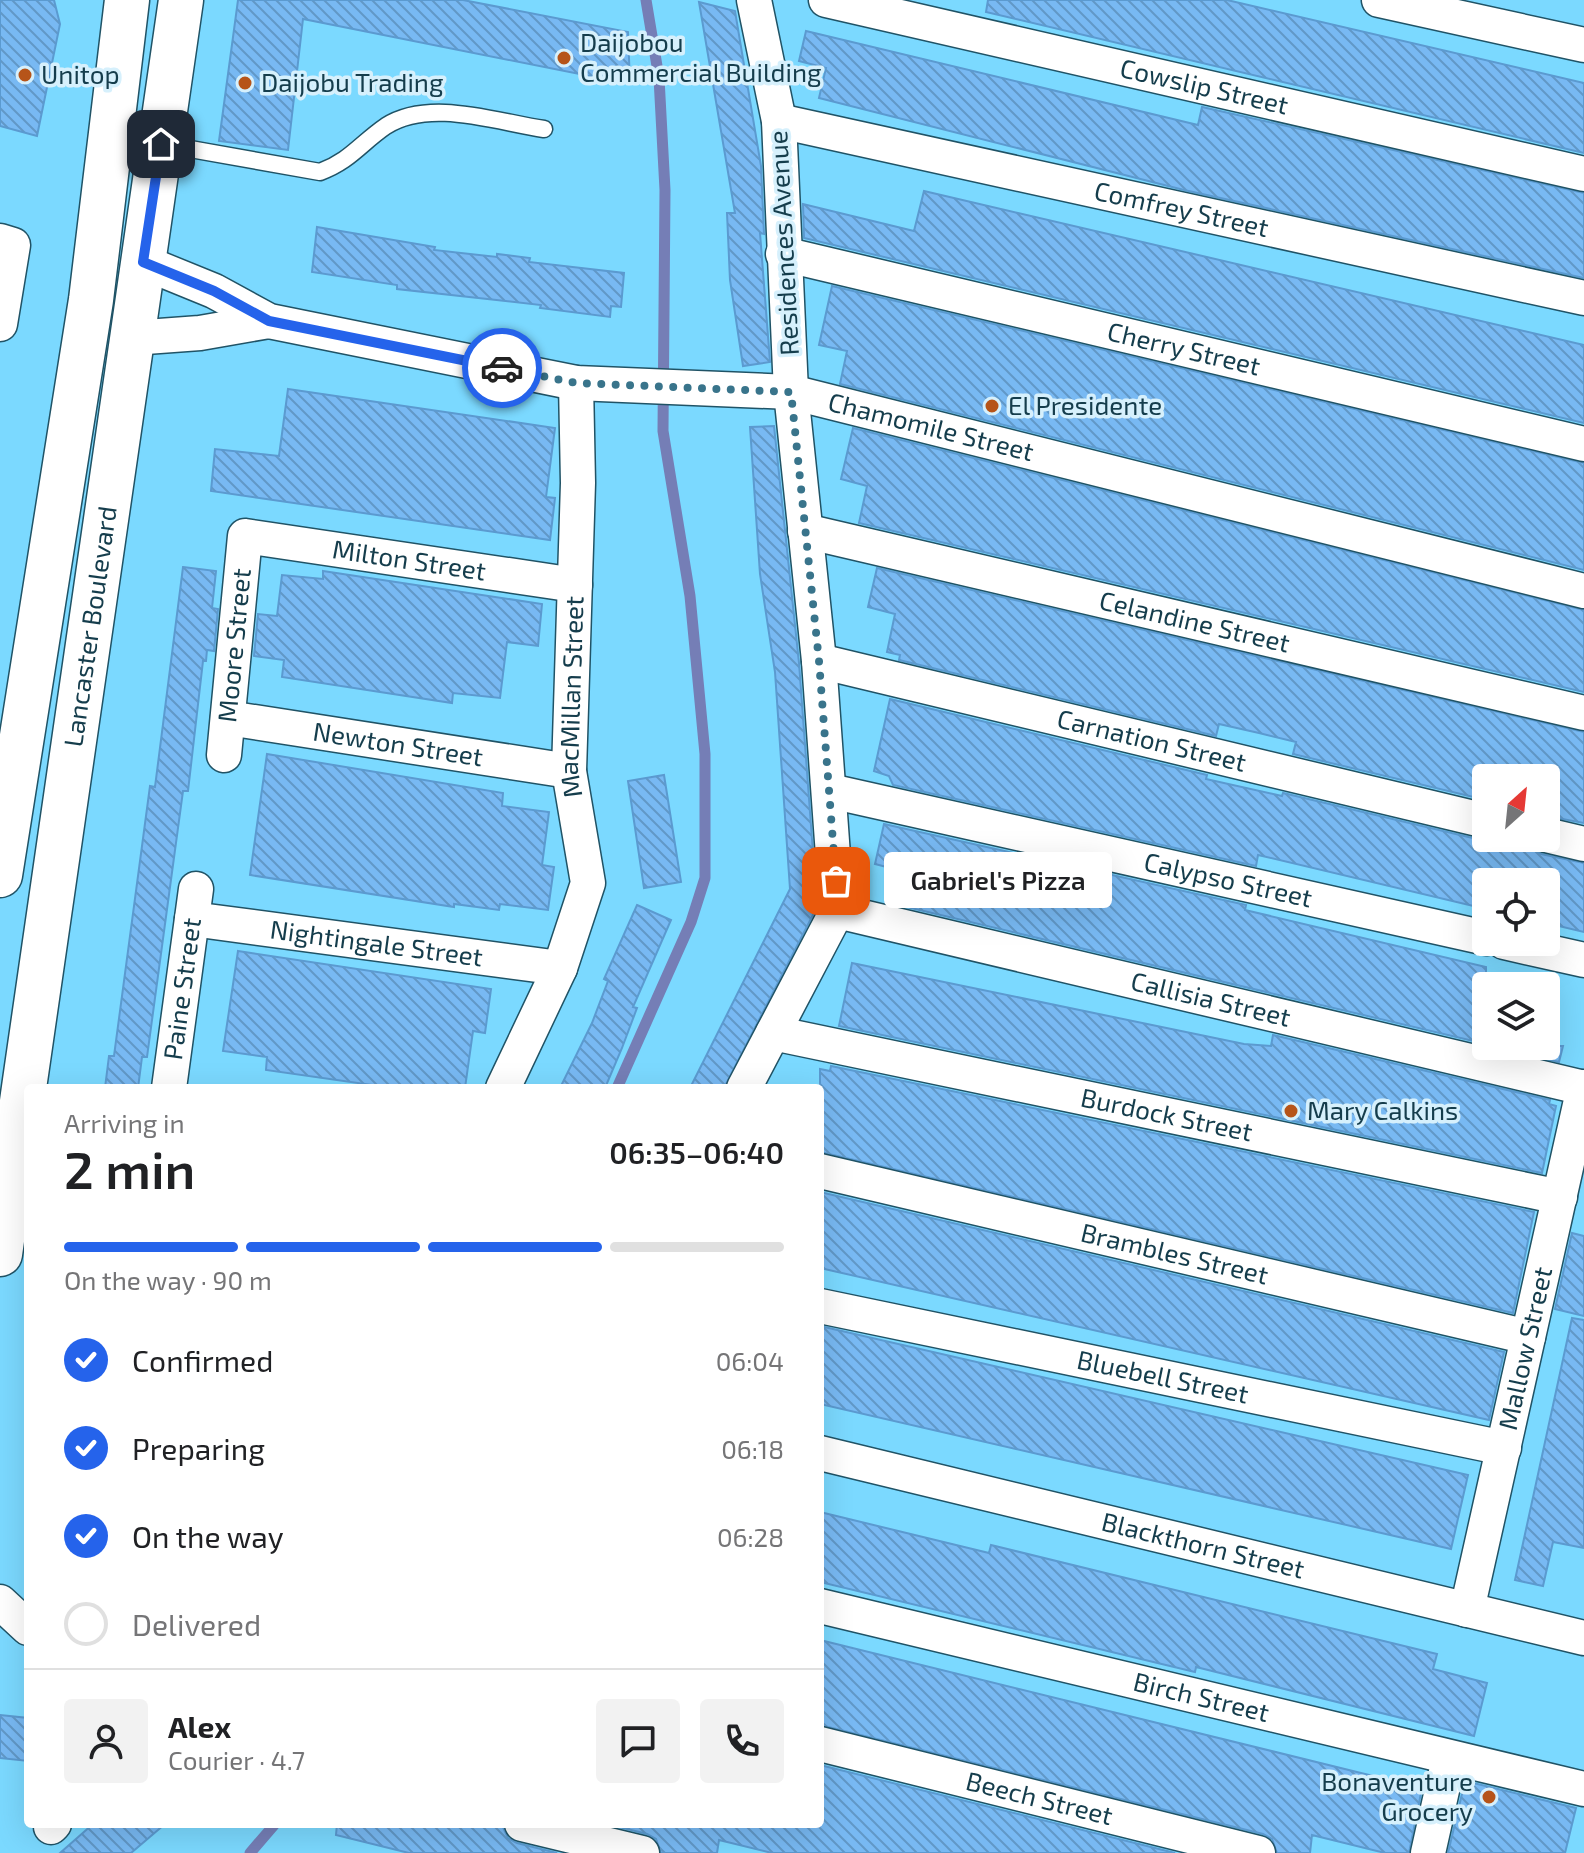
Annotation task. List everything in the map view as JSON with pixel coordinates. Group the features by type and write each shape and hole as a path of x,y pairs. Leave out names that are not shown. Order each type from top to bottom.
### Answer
{"main road":[{"name":"Lancaster Boulevard","path":"0,875 4,828 91,300 127,0"},
{"name":"Lancaster Boulevard","path":"24,1084 181,0"},
{"name":"Lancaster Boulevard","path":"0,1254 24,1087"}],"street":[{"name":"Residences Avenue","path":"754,0 779,121 791,392 819,661 837,911"},
{"name":"Cowslip Street","path":"826,0 1584,174"},
{"path":"1379,0 1584,45"},
{"name":"Comfrey Street","path":"779,121 1584,298"},
{"path":"0,324 6,243"},
{"name":"Cherry Street","path":"783,254 1584,444"},
{"name":"Chamomile Street","path":"143,262 214,291 269,321 576,383 791,392 1584,591"},
{"name":"Chamomile Street","path":"132,338 200,333 269,321"},
{"name":"MacMillan Street","path":"505,1084 560,968 588,883 569,771 578,483 576,383"},
{"name":"Celandine Street","path":"805,531 1584,713"},
{"name":"Milton Street","path":"245,536 575,585"},
{"name":"Moore Street","path":"224,755 245,536"},
{"name":"Carnation Street","path":"819,661 1472,818"},
{"name":"Newton Street","path":"228,718 569,771"},
{"name":"Calypso Street","path":"830,791 1472,935"},
{"path":"1560,838 1584,844"},
{"name":"Nightingale Street","path":"194,904 560,968"},
{"name":"Paine Street","path":"170,1084 194,904"},
{"path":"746,1084 837,911"},
{"name":"Callisia Street","path":"837,911 1584,1088"},
{"path":"1560,955 1584,960"},
{"name":"Burdock Street","path":"773,1033 1560,1197"},
{"name":"Mallow Street","path":"1467,1610 1584,1088"},
{"name":"Brambles Street","path":"824,1172 1528,1337"},
{"name":"Bluebell Street","path":"824,1307 1504,1448"},
{"name":"Blackthorn Street","path":"824,1454 1584,1638"},
{"path":"0,1602 24,1627"},
{"name":"Birch Street","path":"824,1607 1584,1789"},
{"path":"0,1643 24,1633"},
{"name":"Beech Street","path":"824,1745 1258,1853"},
{"path":"1428,1853 1449,1759"},
{"path":"539,1828 642,1853"}],"lane":[{"path":"161,144 320,172 343,164 385,127 404,116 431,112 544,129"}],"building":[{"name":"Unitop","path":"0,0 54,0 60,24 37,136 0,126"},
{"name":"Daijobou Commercial Building","path":"238,0 463,0 628,32 630,84 303,19 288,150 219,141"},
{"path":"988,0 1227,0 1584,83 1584,153 986,12"},
{"path":"699,2 735,11 761,166 764,234 760,233 770,362 743,366 730,280 727,213 735,213"},
{"path":"806,31 1198,125 1202,107 1584,193 1584,278 1184,190 819,98 826,68 799,61"},
{"path":"924,191 1584,345 1584,423 804,238 803,204 914,231"},
{"path":"317,227 435,247 434,250 497,257 497,254 530,258 529,262 624,273 621,307 611,306 610,317 540,308 541,305 397,289 397,285 312,272"},
{"path":"832,286 1584,463 1584,570 840,384 847,351 819,345"},
{"path":"288,389 555,428 546,497 555,498 550,540 211,491 215,449 279,456"},
{"path":"774,426 799,663 817,907 726,1084 692,1084 790,889 775,672 760,574 750,427"},
{"path":"853,428 1584,610 1584,692 859,523 867,486 841,479"},
{"path":"183,567 216,571 212,608 218,609 214,651 207,650 206,661 203,661 188,791 183,791 147,1057 142,1057 139,1084 106,1084 109,1056 114,1056 150,786 155,787"},
{"path":"877,568 1584,732 1584,823 1560,819 1560,764 1472,764 1472,797 1293,754 1296,742 1259,733 1219,724 1216,736 899,660 900,655 887,652 895,614 868,607"},
{"path":"323,571 542,604 538,646 507,642 500,698 453,693 452,703 282,677 284,660 254,656 258,614 277,616 282,575 323,579"},
{"path":"890,699 1207,775 1206,779 1282,796 1283,793 1472,838 1472,852 1537,852 1584,863 1584,932 1560,926 1560,868 1472,868 1472,906 1258,855 1256,866 893,785 889,776 874,771"},
{"path":"267,754 503,793 502,806 549,812 542,865 554,867 548,910 500,904 499,910 454,904 454,907 250,875"},
{"path":"664,775 681,882 644,888 628,781"},
{"path":"884,824 1246,905 1245,910 1486,967 1486,972 1472,972 1472,1041 894,904 902,871 875,864"},
{"path":"637,905 671,920 633,1007 637,1008 607,1084 562,1084 592,1023 608,981 604,979"},
{"path":"238,951 491,989 485,1033 473,1031 466,1084 365,1084 266,1070 267,1057 223,1051"},
{"path":"852,963 1244,1044 1271,1046 1273,1035 1550,1100 1549,1104 1556,1106 1542,1173 839,1026"},
{"path":"831,1066 1534,1212 1513,1313 824,1153 824,1084 820,1084 820,1069 830,1071"},
{"path":"824,1193 1504,1352 1489,1420 824,1269"},
{"path":"1572,1233 1584,1236 1584,1316 1555,1309"},
{"path":"1572,1318 1584,1320 1584,1548 1553,1542 1543,1586 1515,1580"},
{"path":"824,1327 1468,1475 1451,1549 824,1405"},
{"path":"824,1513 989,1553 991,1545 1437,1654 1433,1669 1487,1683 1474,1736 1196,1667 1195,1672 824,1583"},
{"path":"824,1641 1422,1788 1409,1853 1385,1853 1312,1835 1310,1853 1277,1853 1272,1839 1263,1834 824,1726"},
{"path":"0,1715 24,1718 24,1761 0,1758"},
{"path":"824,1766 1175,1853 772,1853 719,1840 717,1853 661,1853 656,1839 623,1828 824,1828"},
{"path":"1465,1781 1576,1808 1565,1853 1448,1853"},
{"path":"88,1828 160,1828 131,1853 60,1853"},
{"path":"337,1828 503,1828 508,1838 517,1843 557,1853 409,1853 336,1835"}],"waterway":[{"path":"619,1084 691,922 705,878 705,754 690,596 663,431 665,190 659,78 646,0"},
{"path":"250,1853 272,1828"}],"way so far":[{"path":"502,368 576,383 791,392 819,661 836,881"}],"place":[{"name":"Daijobou Commercial Building","path":"564,58"},
{"name":"Unitop","path":"25,75"},
{"name":"Daijobu Trading","path":"245,83"},
{"name":"El Presidente","path":"992,406"},
{"name":"Gabriel's Pizza","path":"836,881"},
{"name":"Mary Calkins","path":"1291,1111"},
{"name":"Bonaventure Grocery","path":"1489,1797"}],"route":[{"path":"161,144 143,262 214,291 269,321 502,368"}]}
